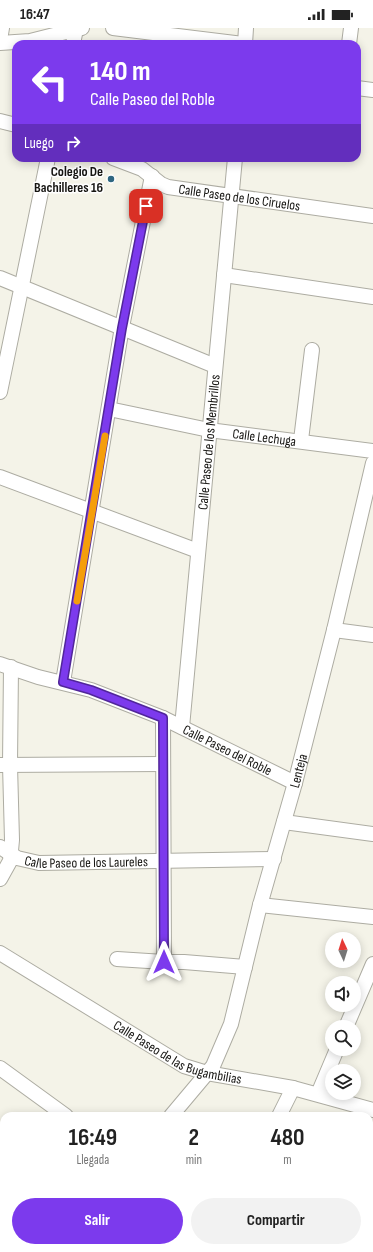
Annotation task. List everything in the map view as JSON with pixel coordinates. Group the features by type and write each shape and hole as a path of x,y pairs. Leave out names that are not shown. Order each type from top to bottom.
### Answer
{"street":[{"path":"0,40 2,28"},
{"path":"113,28 165,31 220,40"},
{"path":"244,40 246,28"},
{"path":"350,40 351,28"},
{"path":"34,40 79,29"},
{"path":"75,40 79,29"},
{"path":"0,43 12,42"},
{"path":"361,88 373,90"},
{"path":"0,121 12,125"},
{"path":"0,392 47,162"},
{"name":"Calle Paseo de los Ciruelos","path":"123,162 142,169 161,184 168,186 373,216"},
{"name":"Calle Paseo de los Membrillos","path":"182,727 234,162"},
{"path":"63,682 122,328 152,176"},
{"path":"224,275 373,297"},
{"path":"0,278 216,366"},
{"path":"300,440 312,350"},
{"name":"Calle Lechuga","path":"109,409 209,430 300,440 373,451"},
{"name":"Lenteja","path":"173,1112 218,1058 225,1041 260,905 295,783 334,630 373,463"},
{"path":"0,477 92,513 198,551"},
{"path":"334,630 373,635"},
{"path":"0,879 8,866 5,851 5,666"},
{"name":"Calle Paseo del Roble","path":"5,666 38,677 91,690 163,718 295,783"},
{"path":"163,718 164,962"},
{"path":"5,765 163,764"},
{"path":"284,822 373,834"},
{"name":"Calle Paseo de los Laureles","path":"5,851 24,861 40,863 274,859"},
{"path":"260,905 373,917"},
{"name":"Calle Paseo de las Bugambilias","path":"0,953 184,1066 207,1073 293,1088 373,1110"},
{"path":"117,959 245,967"},
{"path":"349,1020 373,964"},
{"path":"318,1094 334,1056"},
{"path":"0,1068 60,1112"},
{"path":"282,1112 293,1088"}],"slow traffic":[{"path":"77,601 105,436"}],"place":[{"name":"Colegio De Bachilleres 16","path":"111,179"}],"route":[{"path":"146,206 122,328 63,682 91,690 163,718 164,962"}]}
